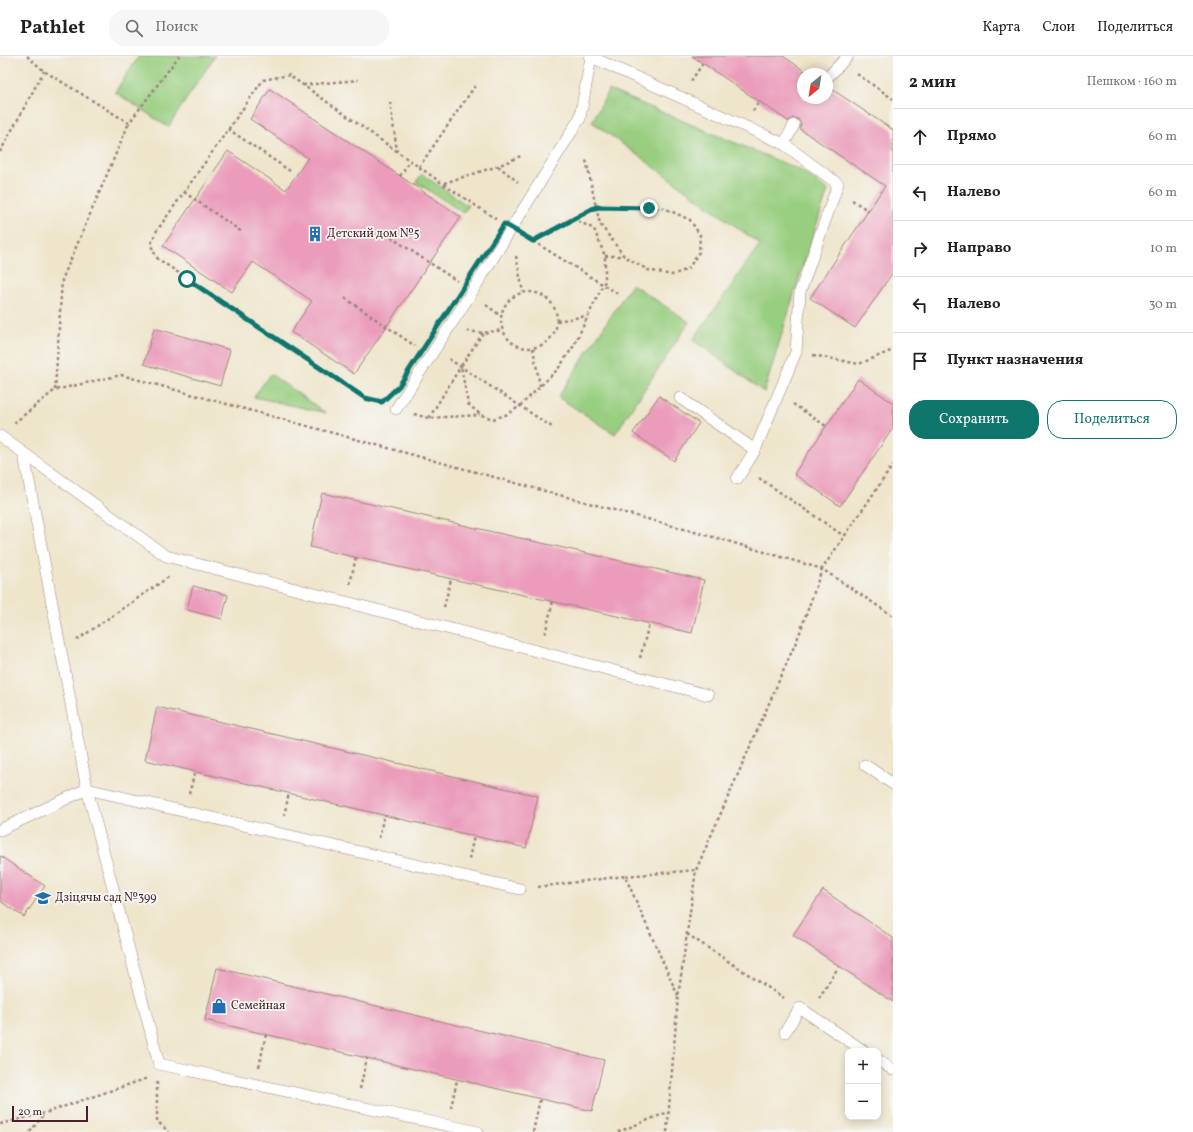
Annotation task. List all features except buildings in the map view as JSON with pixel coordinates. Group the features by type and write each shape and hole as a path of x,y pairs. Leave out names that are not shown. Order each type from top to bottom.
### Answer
{"lane":[{"path":"396,409 448,330 580,118 590,56 784,144 838,184 800,292 796,352 755,450 737,479"},
{"path":"833,72 845,60"},
{"path":"784,144 794,125"},
{"path":"680,398 755,450"},
{"path":"0,436 166,556 708,694"},
{"path":"24,454 87,789 158,1070 255,1085 478,1132"},
{"path":"865,765 893,784"},
{"path":"0,830 87,789 520,889"},
{"path":"784,1032 804,1011 860,1048"},
{"path":"881,1062 893,1070"}],"path":[{"path":"27,56 44,71 130,124"},
{"path":"56,390 62,280 130,124 179,56"},
{"path":"845,60 893,99"},
{"path":"0,152 44,71"},
{"path":"382,402 365,398 158,259 153,251 151,242 156,232 263,80 289,76 443,184 618,294"},
{"path":"303,85 358,80"},
{"path":"420,167 477,83"},
{"path":"390,102 398,152"},
{"path":"228,129 290,171"},
{"path":"443,184 498,166 523,155"},
{"path":"533,241 596,207 664,208 690,220 700,235 699,252 688,269 672,275 648,270 624,256 600,224 596,207 586,160"},
{"path":"400,176 410,161"},
{"path":"498,166 518,182 521,188"},
{"path":"184,192 242,232"},
{"path":"396,409 428,418 481,415 494,419 508,414 520,406 558,369 573,347 605,281 605,256 594,229 574,219"},
{"path":"511,228 523,292"},
{"path":"386,234 458,281"},
{"path":"605,256 624,256"},
{"path":"523,292 536,292 547,298 555,308 558,321 550,338 542,345 533,348 523,348 515,344 508,338 503,330 501,316 508,300 523,292"},
{"path":"345,298 416,346"},
{"path":"558,321 588,316"},
{"path":"448,330 483,332 503,330"},
{"path":"428,418 483,332"},
{"path":"533,348 540,386"},
{"path":"435,350 552,427"},
{"path":"796,352 859,364 893,350"},
{"path":"461,366 468,404 481,415"},
{"path":"12,424 56,390 121,375 724,540 822,569 893,616"},
{"path":"779,394 826,426"},
{"path":"667,1132 678,997 696,870 799,635 822,569 893,465"},
{"path":"744,468 844,536"},
{"path":"346,602 356,557"},
{"path":"61,650 191,562"},
{"path":"440,626 451,579"},
{"path":"540,652 553,601"},
{"path":"636,676 649,624"},
{"path":"186,812 195,771"},
{"path":"520,889 625,876 696,870"},
{"path":"625,876 678,997"},
{"path":"687,934 804,1011 839,966"},
{"path":"255,1085 266,1034"},
{"path":"356,1106 367,1058"},
{"path":"0,1124 45,1113 158,1070 157,1121 169,1132"},
{"path":"448,1125 457,1080"},
{"path":"533,1132 540,1099"},
{"path":"618,1132 668,1112"},
{"path":"30,1132 45,1113"}],"green space":[{"path":"139,56 215,56 168,127 115,92"},
{"path":"609,90 800,170 828,190 764,392 693,340 760,244 592,122"},
{"path":"422,174 468,206 463,213 416,182"},
{"path":"632,284 689,322 615,434 558,397"},
{"path":"270,374 326,413 254,397"}],"place":[{"name":"Детский дом №5","path":"315,234"},
{"name":"Дзіцячы сад №399","path":"43,898"},
{"name":"Семейная","path":"219,1006"}],"route":[{"path":"187,279 365,398 382,402 399,386 504,224 533,241 596,207 649,208"}]}
